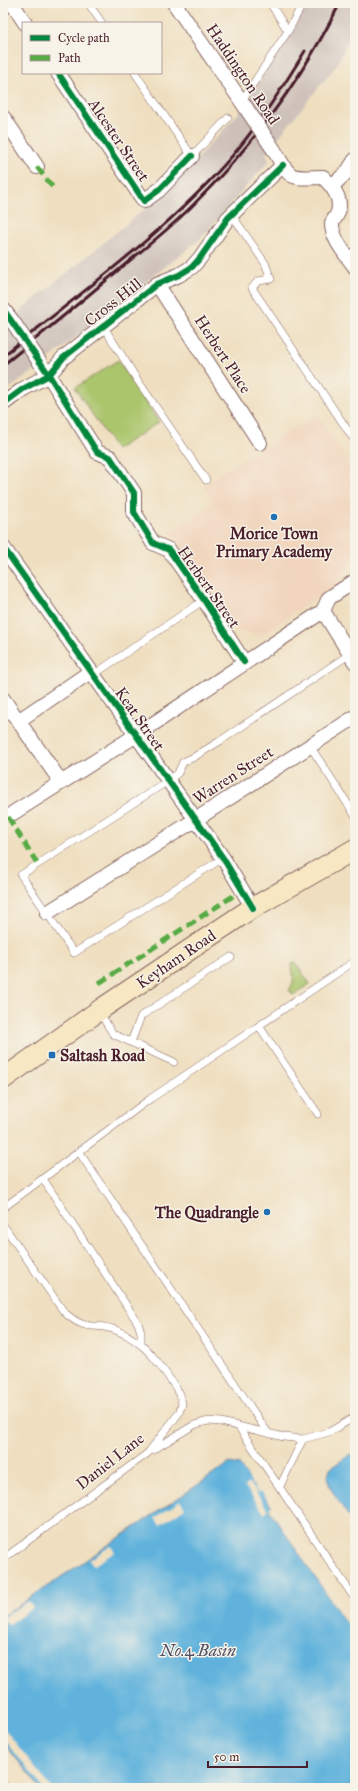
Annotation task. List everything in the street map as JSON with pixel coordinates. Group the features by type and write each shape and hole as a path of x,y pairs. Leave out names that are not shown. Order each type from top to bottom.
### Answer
{"main road":[{"name":"Keyham Road","path":"3,1079 98,1011 253,908 355,849"}],"street":[{"path":"12,3 24,22"},
{"name":"Haddington Road","path":"174,3 290,175 299,179 323,178 332,186"},
{"name":"Alcester Street","path":"59,74 144,201 159,190 192,156"},
{"path":"3,116 37,167"},
{"path":"355,160 348,171 332,186 340,202 338,213 332,223 334,232 355,267"},
{"name":"Cross Hill","path":"3,404 23,389 45,369 63,358 157,284 179,275 192,267 231,214 283,165"},
{"name":"Herbert Place","path":"157,284 260,443"},
{"name":"Herbert Street","path":"7,316 45,369 98,452 110,457 134,493 134,512 153,543 169,550 204,600 244,662"},
{"name":"Keat Street","path":"3,547 135,736 223,858 253,908"},
{"path":"13,812 135,736 322,611 329,598 355,581"},
{"path":"322,611 353,659"},
{"path":"18,721 92,674"},
{"path":"3,698 61,782"},
{"name":"Warren Street","path":"47,912 195,820 355,717"}],"lane":[{"path":"88,3 101,22"},
{"path":"270,3 288,31"},
{"path":"242,103 288,31 303,3"},
{"path":"136,74 192,156 228,118"},
{"path":"231,214 265,263 271,279 258,282 252,288 355,441"},
{"path":"103,326 138,381 206,480"},
{"path":"92,674 204,600"},
{"path":"223,858 74,953 22,875 168,781 178,773 183,762 194,757 353,659"},
{"path":"310,746 355,815"},
{"path":"131,1042 141,1016 230,957"},
{"path":"3,1208 150,1100 355,960"},
{"path":"98,1011 113,1034 174,1062"},
{"path":"258,1026 318,1114"},
{"path":"79,1152 268,1434"},
{"path":"43,1178 138,1323 141,1333 141,1344"},
{"name":"Daniel Lane","path":"3,1225 69,1316 86,1326 117,1330 141,1344 152,1354 180,1394 182,1400 179,1413 148,1453 3,1559"},
{"path":"148,1453 202,1422 217,1421 268,1434 303,1439 329,1432 355,1417"},
{"path":"238,1426 355,1599"},
{"path":"280,1486 303,1439"},
{"path":"3,1784 6,1788"}],"shaded area":[{"path":"306,3 355,3 355,26 336,66 266,153 269,161 199,240 31,373 3,393 3,328 23,309 168,190 238,114 296,24"},
{"name":"Morice Town Primary Academy","path":"317,414 355,473 355,556 344,572 341,581 259,636 235,629 171,532 214,502 203,485"}],"green space":[{"path":"118,360 159,422 116,450 75,388"},
{"path":"295,962 310,984 293,995 289,990 293,978 291,965"}],"water":[{"path":"355,1452 355,1525 335,1497 328,1481 328,1474 331,1468"},
{"name":"No.4 Basin","path":"230,1463 240,1465 258,1492 261,1490 272,1507 269,1509 355,1636 355,1788 40,1788 3,1742 3,1616"}],"pier":[{"path":"240,1465 242,1465 259,1490 263,1489 274,1506 271,1509 355,1632 355,1636 269,1508 272,1506 261,1491 258,1493"},
{"path":"326,1472 328,1472 327,1484 355,1527 326,1485"},
{"path":"250,1483 268,1510 264,1513 245,1486"},
{"path":"180,1501 185,1508 160,1525 155,1518"},
{"path":"111,1546 115,1552 93,1566 89,1560"},
{"path":"28,1601 33,1608 8,1625 3,1618"},
{"path":"3,1727 51,1788 43,1788 3,1738"}],"railway":[{"path":"3,365 166,230 216,181 257,134 293,84 326,30 340,3"},
{"path":"3,356 152,236 207,183 233,155 262,118 305,51"}],"marked path":[{"path":"37,167 54,189"},
{"path":"8,817 37,863"},
{"path":"99,983 233,896"}],"cycle path":[{"path":"59,74 144,201 159,190 192,156"},
{"path":"3,404 23,389 49,375 63,358 157,284 179,275 192,267 228,218 283,165"},
{"path":"3,309 49,375 97,452 110,457 134,493 134,512 153,543 169,550 204,600 244,662"},
{"path":"3,547 223,858 253,908"}],"place":[{"name":"Morice Town Primary Academy","path":"274,517"},
{"name":"Saltash Road","path":"52,1055"},
{"name":"The Quadrangle","path":"267,1212"}]}
